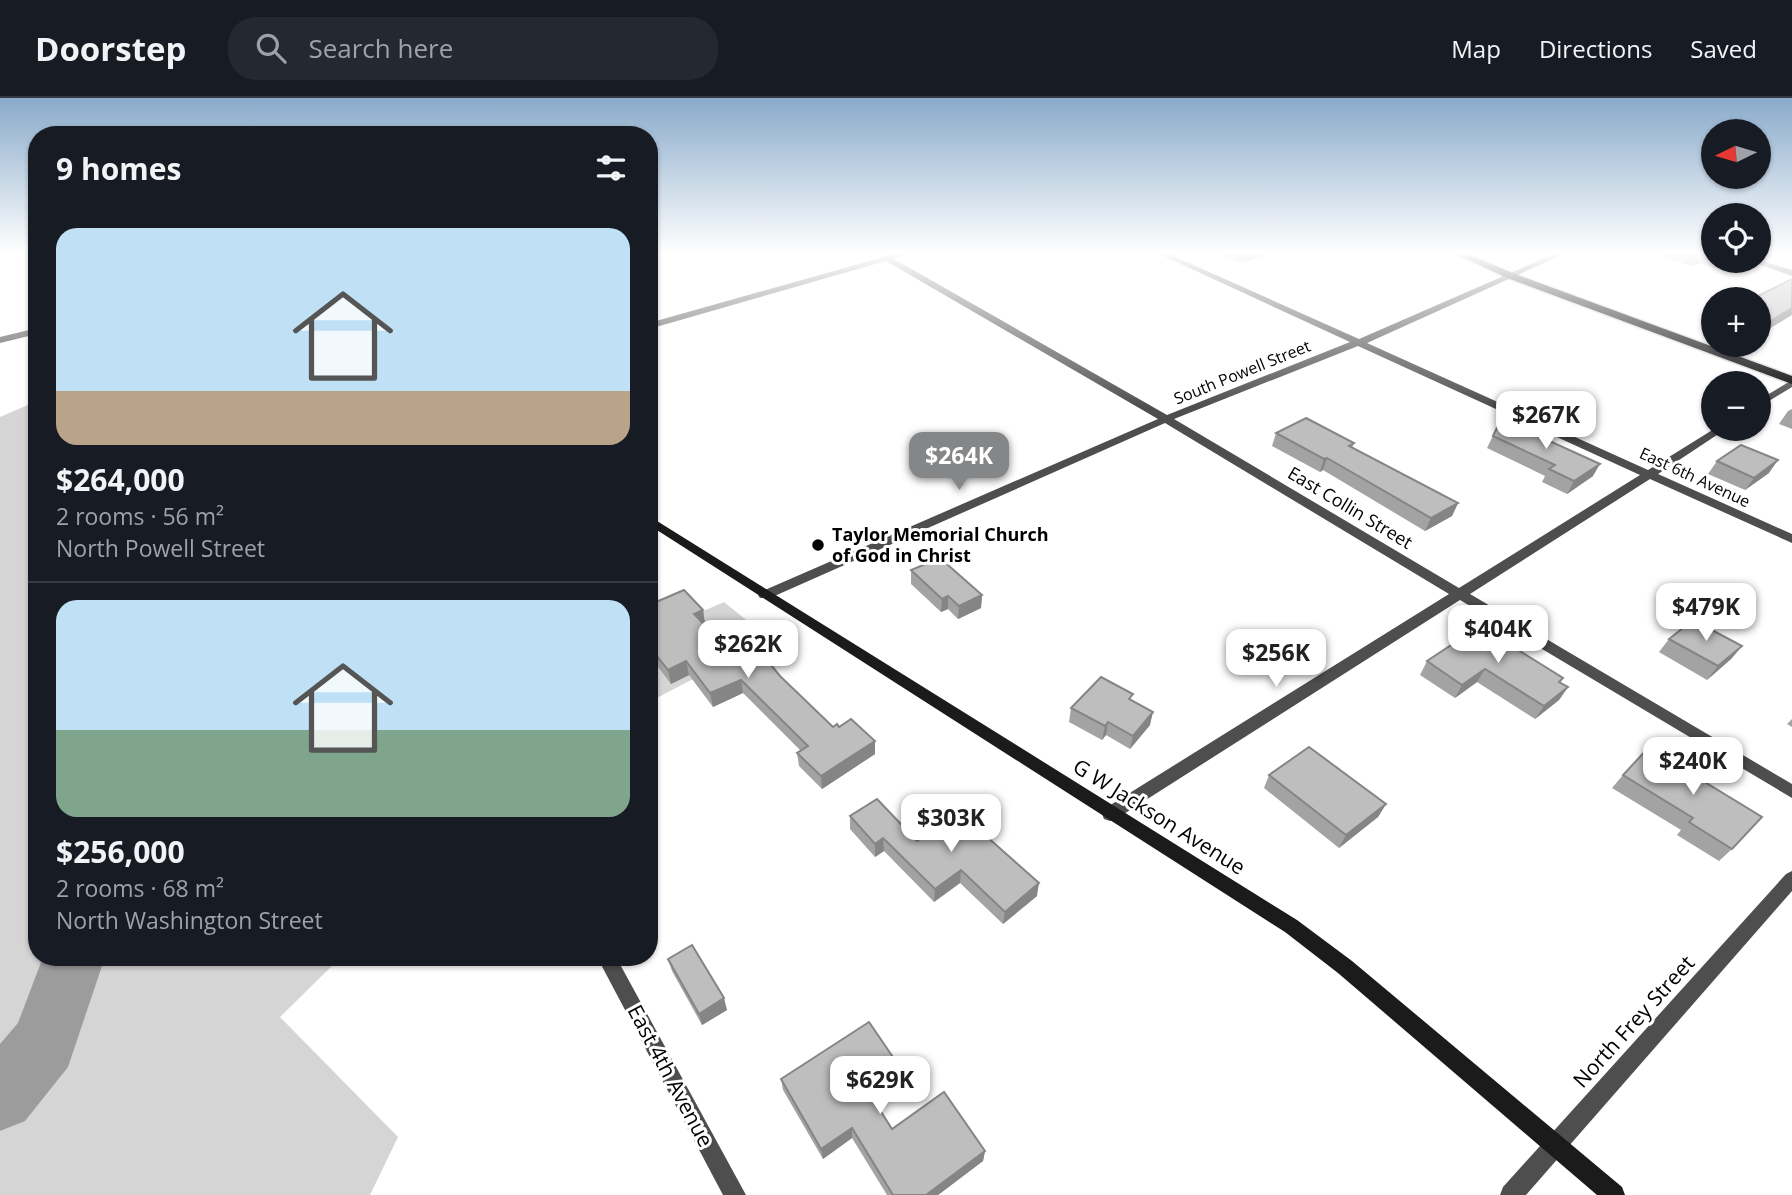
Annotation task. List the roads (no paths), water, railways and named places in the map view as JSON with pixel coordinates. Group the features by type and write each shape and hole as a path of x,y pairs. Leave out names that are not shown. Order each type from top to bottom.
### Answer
{"main road":[{"path":"1589,305 1792,381"}],"street":[{"path":"658,323 722,305"},
{"name":"East Collin Street","path":"969,305 1166,419 1792,792"},
{"name":"East 6th Avenue","path":"1278,305 1792,539"},
{"name":"South Powell Street","path":"765,596 1166,419 1360,342 1444,305"},
{"path":"0,340 28,333"},
{"path":"1771,396 1792,381"},
{"path":"1110,814 1702,441"},
{"name":"G W Jackson Avenue","path":"658,526 1291,926 1345,967 1614,1195"},
{"name":"North Frey Street","path":"1511,1195 1792,878"},
{"name":"East 4th Avenue","path":"611,966 735,1195"}],"waterway":[{"path":"0,1096 44,1044 71,966"}],"place":[{"name":"Taylor Memorial Church of God in Christ","path":"818,545"}]}
